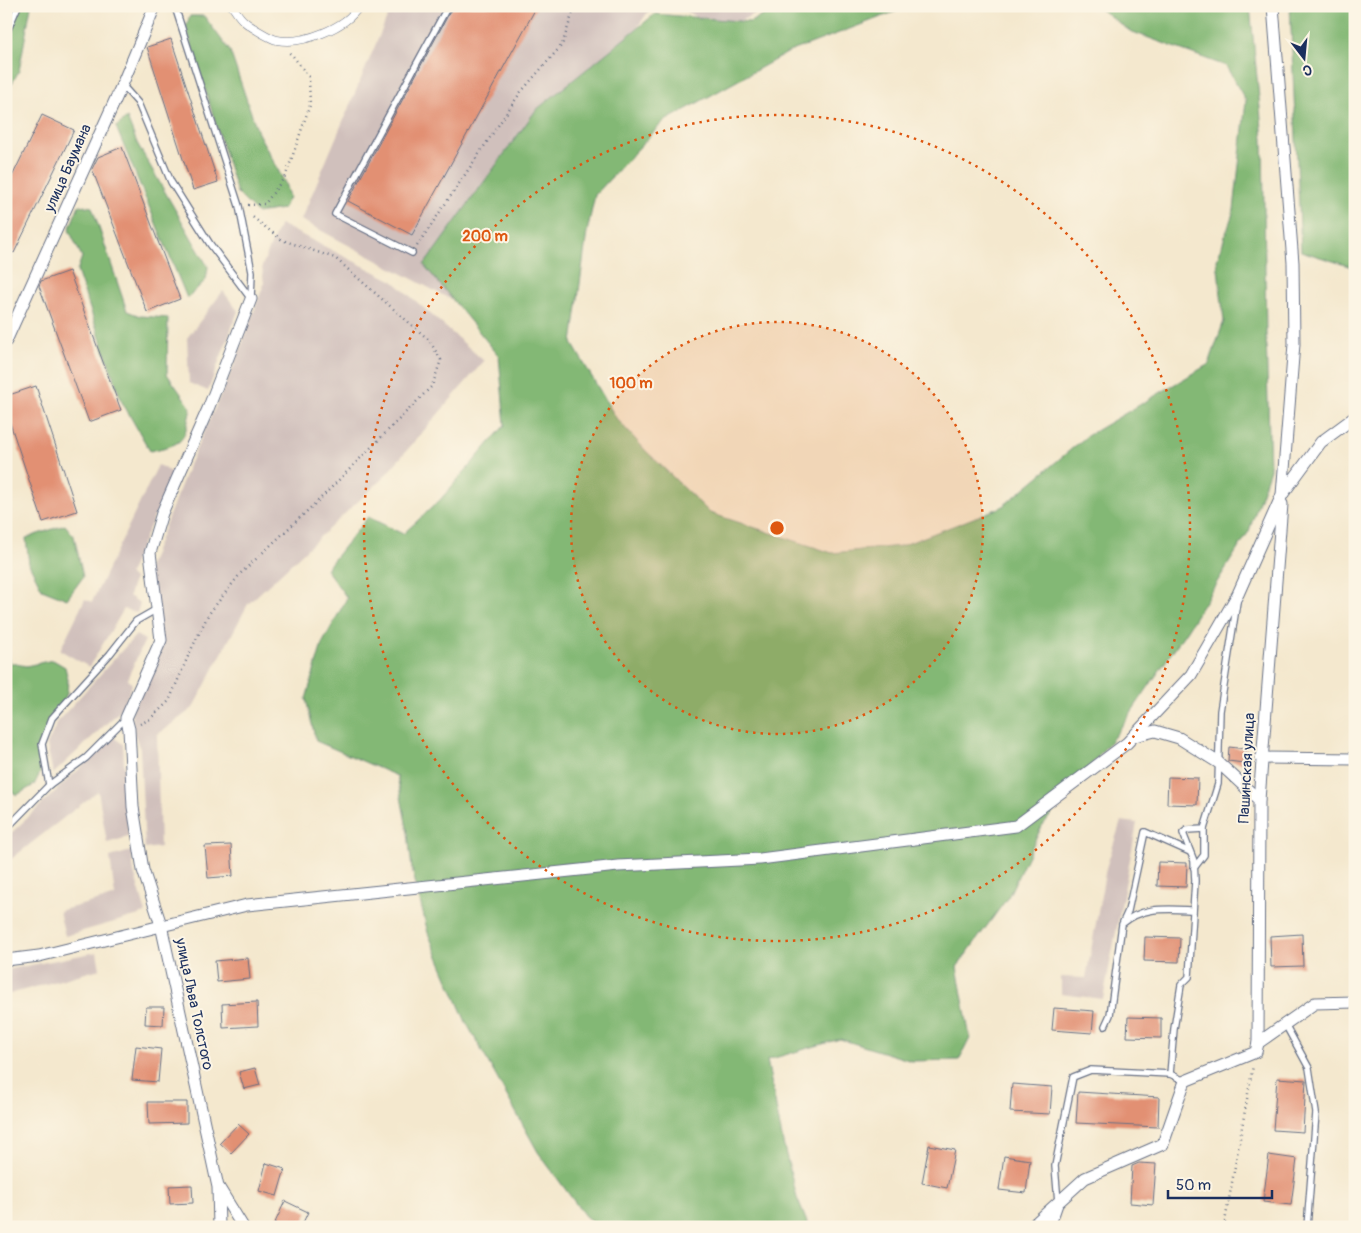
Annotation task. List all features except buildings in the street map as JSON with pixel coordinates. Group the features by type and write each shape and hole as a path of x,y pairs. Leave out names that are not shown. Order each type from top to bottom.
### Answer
{"street":[{"name":"улица Баумана","path":"6,340 122,85 155,6"},
{"path":"232,6 245,23 276,40 295,40 328,32 354,14 359,6"},
{"name":"Пашинская улица","path":"1257,1048 1261,758 1294,344 1293,263 1273,6"},
{"path":"251,299 208,409 162,513 150,553 161,640 127,724 133,807 142,861 161,925 247,905 618,866 760,859 1016,826 1135,736 1191,675 1238,594 1282,495 1321,442 1355,416"},
{"path":"1135,736 1155,731 1179,738 1219,763 1259,800"},
{"path":"1261,758 1355,759"},
{"name":"улица Льва Толстого","path":"6,960 39,956 161,925 218,1187 219,1227"},
{"path":"1030,1227 1085,1178 1163,1144 1186,1080 1257,1048 1285,1024 1315,1003 1355,1002"},
{"name":"улица Льва Толстого","path":"218,1187 244,1227"},
{"path":"1049,1227 1058,1202"}],"lane":[{"path":"6,34 18,6"},
{"path":"169,6 176,10 239,206 252,272 251,299"},
{"path":"412,254 335,214 448,6"},
{"path":"122,85 138,103 171,182 210,244 251,299"},
{"path":"1194,868 1204,855 1204,829 1218,784 1220,711 1238,594"},
{"path":"49,785 42,744 52,718 110,654 136,621 157,609"},
{"path":"6,829 49,785 86,758 127,724"},
{"path":"1170,1074 1174,1029 1181,985 1189,977 1193,910 1194,861 1183,833 1187,830 1204,829"},
{"path":"1105,1026 1110,1014 1122,924 1128,911 1146,832 1190,852"},
{"path":"1122,924 1133,915 1159,909 1193,910"},
{"path":"1285,1024 1309,1068 1316,1113 1307,1227"},
{"path":"1058,1202 1055,1166 1073,1077 1091,1070 1170,1074 1186,1080"}],"path":[{"path":"412,254 520,93 562,45 575,6"},
{"path":"239,206 266,204 286,175 310,105 309,77 293,56 286,51"},
{"path":"127,724 150,719 169,701 208,616 240,574 321,498 432,386 441,360 429,340 335,258 282,240 239,206"},
{"path":"1224,1227 1257,1048"}],"shaded area":[{"path":"392,6 652,6 452,300 301,220"},
{"path":"678,6 771,6 719,31"},
{"path":"280,224 393,281 484,361 382,479 248,604 193,708 157,735 160,847 145,849 140,749 134,732 132,711 159,640 146,574 189,465 234,366 264,284 262,266"},
{"path":"223,291 238,311 208,391 189,383 187,338"},
{"path":"158,465 173,473 129,574 134,579 129,596 140,603 137,613 124,609 89,667 60,650 85,599 92,602"},
{"path":"136,635 145,640 127,679 132,684 122,709 53,774 47,745 58,721"},
{"path":"113,737 123,744 128,837 107,843 98,791 6,863 6,838"},
{"path":"1121,821 1137,823 1103,999 1061,994 1061,977 1086,978 1106,868"},
{"path":"131,851 134,872 146,913 65,936 59,911 115,896 110,857"},
{"path":"97,952 100,969 6,995 6,970"}],"green space":[{"path":"6,6 31,6 19,71 6,93"},
{"path":"782,6 910,6 789,52 663,122 595,195 587,232 572,343 616,418 646,451 710,513 832,553 901,546 1002,507 1087,436 1209,364 1224,321 1217,260 1234,210 1246,101 1226,66 1130,31 1096,6 1250,6 1263,139 1270,469 1249,531 1187,630 1117,733 1042,826 1008,897 957,967 970,1038 959,1060 912,1061 840,1039 767,1060 783,1143 797,1198 809,1227 600,1227 585,1216 538,1152 466,1022 428,933 412,869 408,833 397,776 316,741 306,699 322,644 347,598 326,569 368,517 403,534 440,500 505,425 499,356 424,265 536,110 655,14 750,22"},
{"path":"1290,6 1355,6 1355,268 1301,251"},
{"path":"190,16 204,16 230,51 258,133 285,183 289,197 283,209 257,213 237,193 186,27"},
{"path":"127,118 137,143 208,267 206,280 187,298 116,127"},
{"path":"79,205 92,207 127,311 140,316 168,318 167,374 191,408 184,435 181,440 170,446 150,451 122,402 77,271 82,257 69,230"},
{"path":"65,525 74,536 83,577 67,599 42,589 29,564 26,538"},
{"path":"6,654 11,663 26,666 53,660 65,667 68,680 67,693 62,706 52,718 42,744 40,773 34,785 17,795 6,788"}]}
